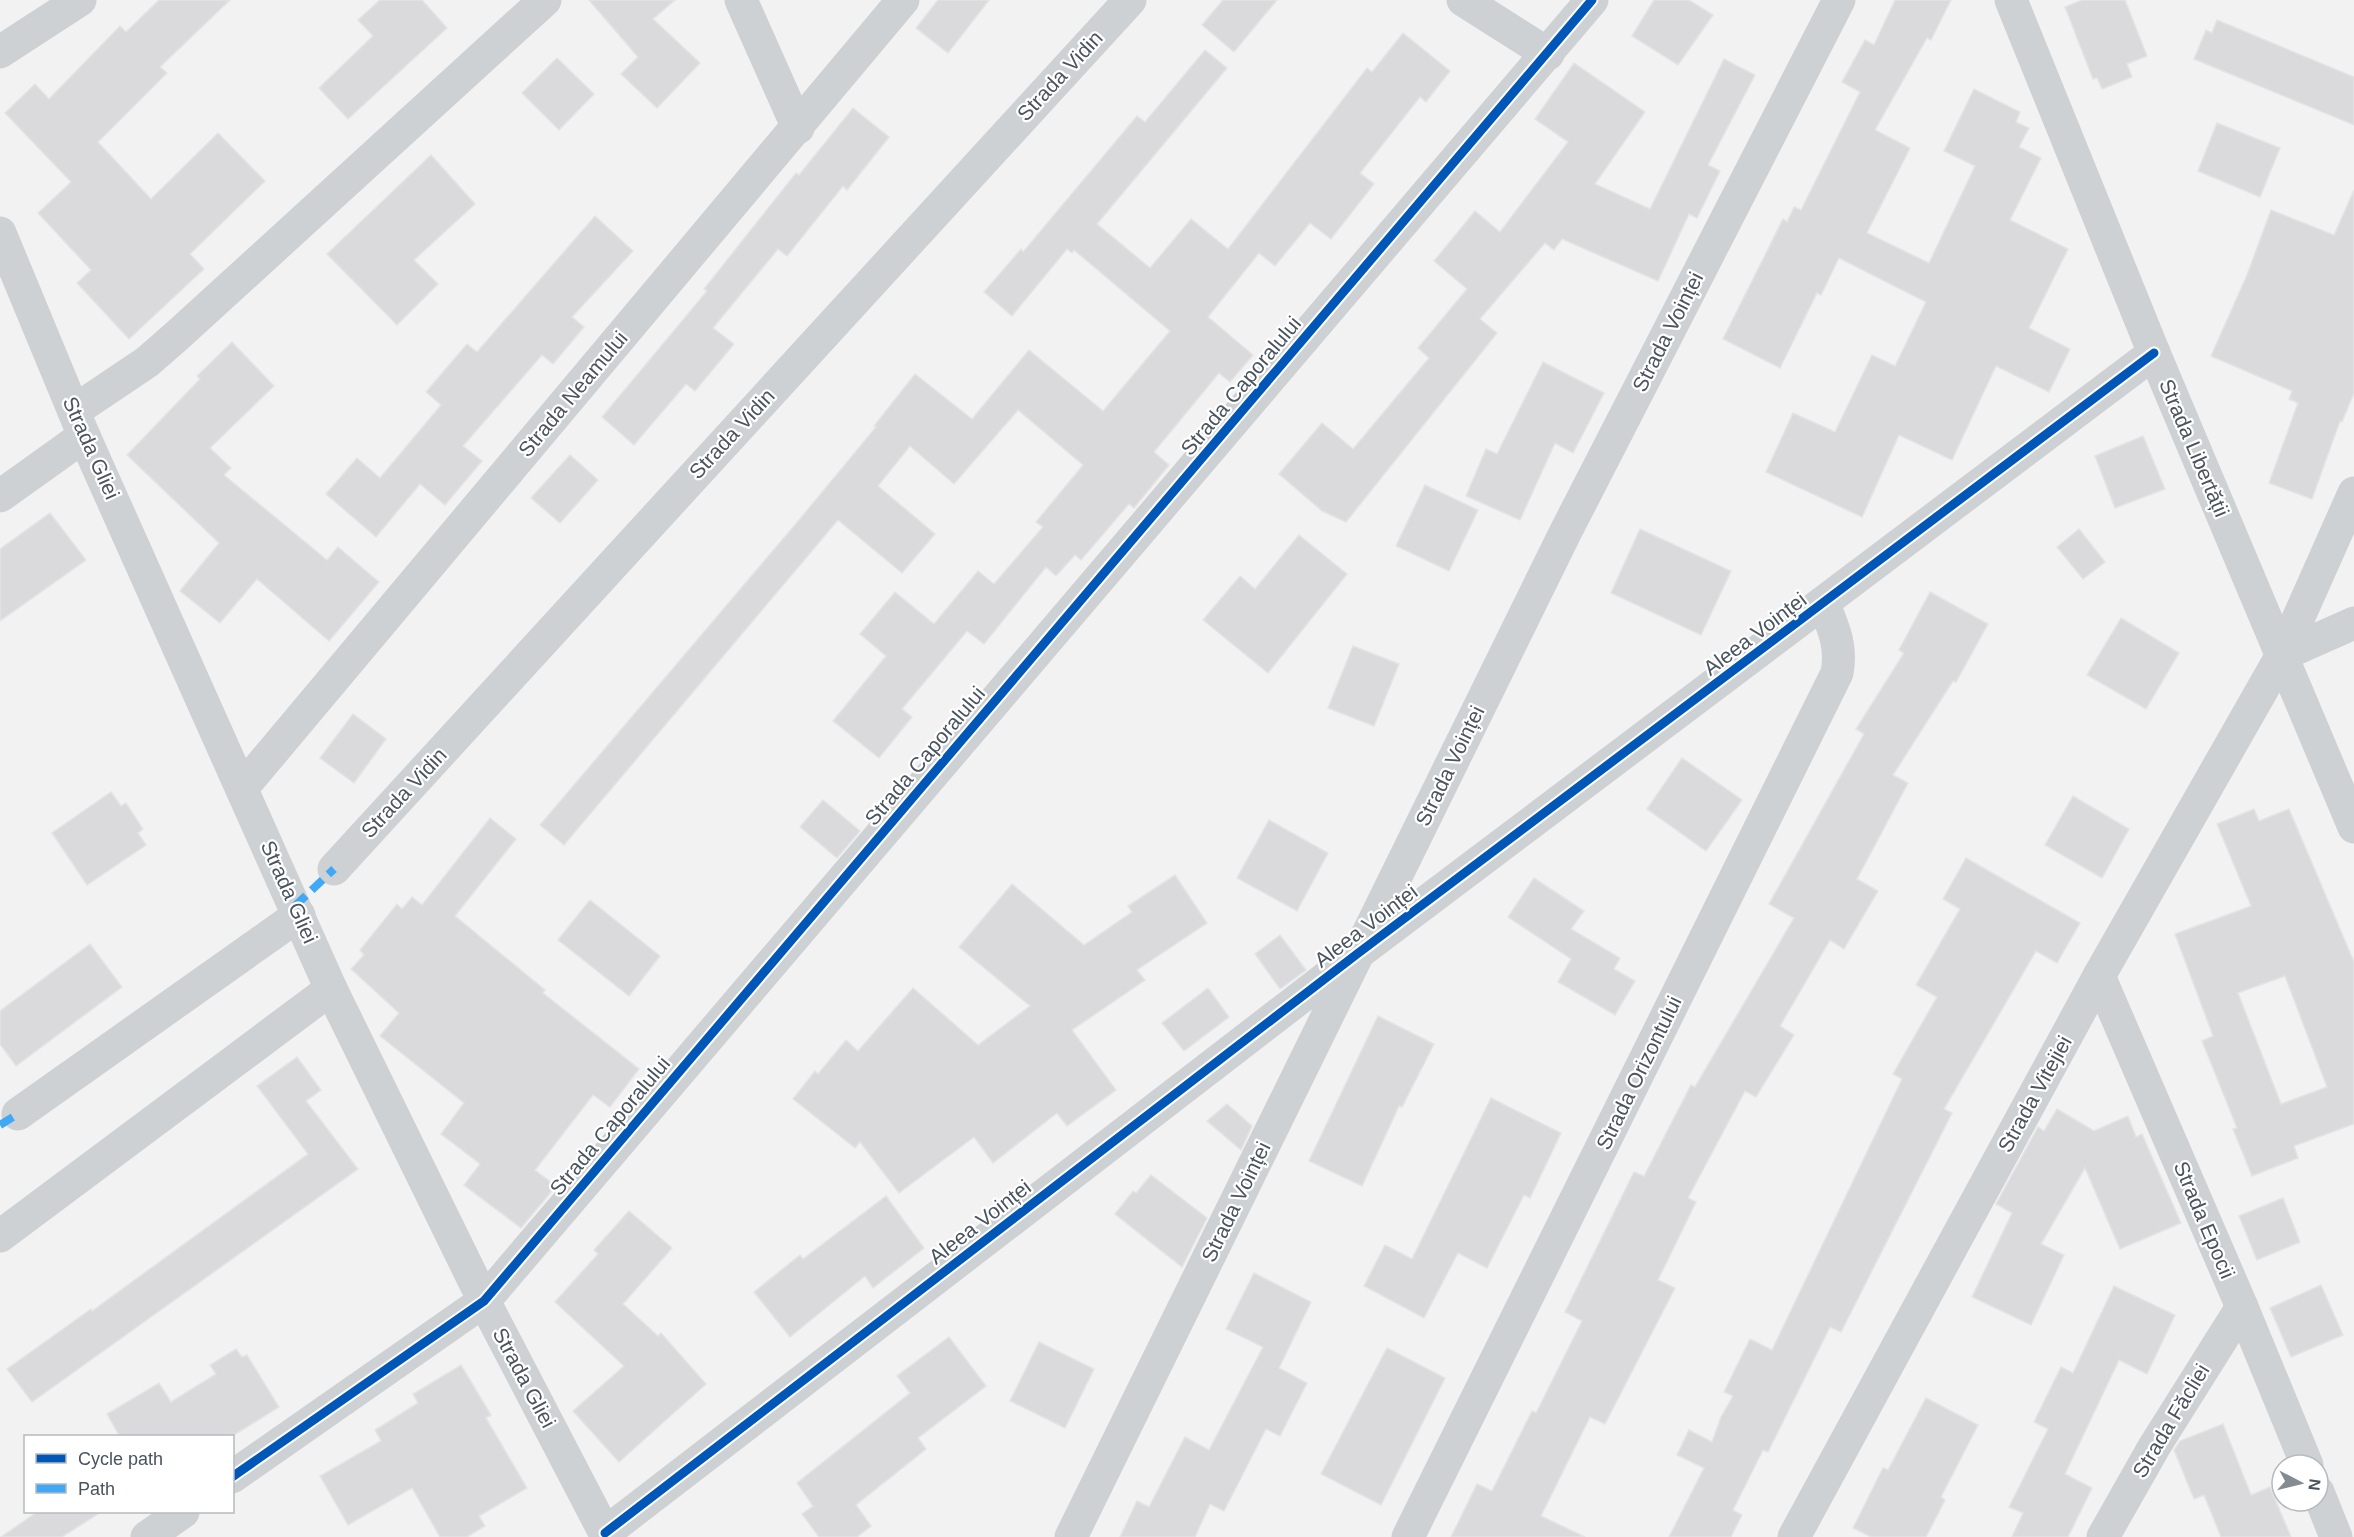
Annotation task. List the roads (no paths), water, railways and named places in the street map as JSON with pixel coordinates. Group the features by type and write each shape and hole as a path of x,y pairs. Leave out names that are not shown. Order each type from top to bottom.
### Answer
{"street":[{"path":"0,52 80,0"},
{"path":"0,496 79,423 118,382 171,341 545,0"},
{"path":"741,0 798,128"},
{"name":"Strada Neamului","path":"243,787 903,0"},
{"name":"Strada Vidin","path":"334,869 1130,0"},
{"path":"1463,0 1548,54"},
{"name":"Strada Caporalului","path":"234,1476 484,1301 1592,0"},
{"name":"Strada Voinței","path":"1071,1537 1565,532 1839,0"},
{"name":"Strada Libertății","path":"2012,0 2154,353 2354,827"},
{"name":"Strada Gliei","path":"0,233 8,277 79,423 332,989 484,1301 606,1535"},
{"name":"Aleea Voinței","path":"606,1535 1357,954 1824,605 2154,353"},
{"path":"2349,505 2354,552"},
{"name":"Strada Vitejiei","path":"1794,1537 2099,976 2282,655 2349,505"},
{"name":"Strada Orizontului","path":"1408,1537 1837,673 1840,656 1836,634 1824,605"},
{"path":"2282,655 2354,623"},
{"path":"18,1114 299,915"},
{"name":"Strada Epocii","path":"2099,976 2242,1307 2302,1453"},
{"path":"0,1236 332,989"},
{"name":"Strada Făcliei","path":"2103,1537 2154,1447 2242,1307"},
{"path":"147,1537 182,1513"},
{"path":"2326,1513 2336,1537"}]}
